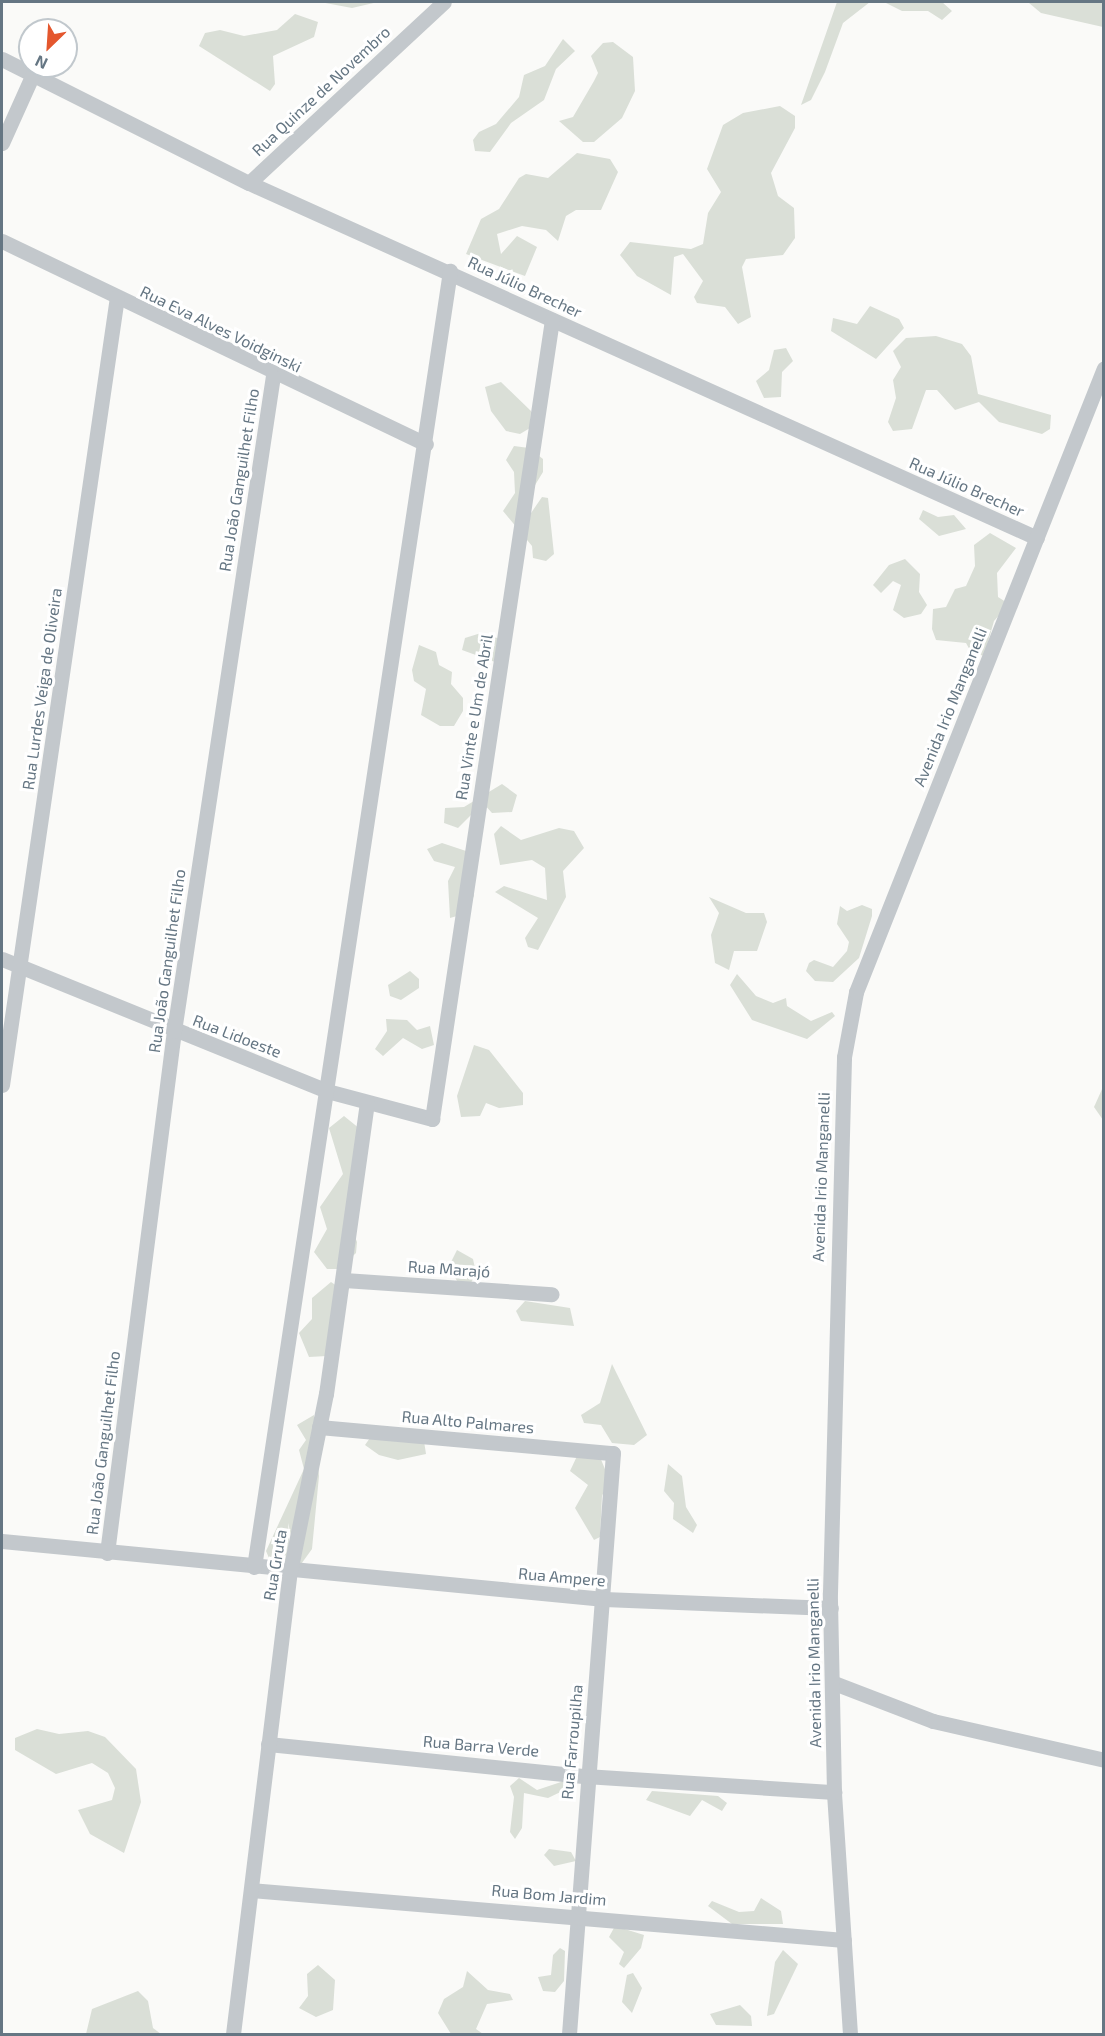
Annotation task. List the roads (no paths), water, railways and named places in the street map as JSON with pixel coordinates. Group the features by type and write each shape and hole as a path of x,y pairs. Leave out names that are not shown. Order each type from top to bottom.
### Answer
{"street":[{"name":"Rua Quinze de Novembro","path":"249,183 444,2"},
{"name":"Rua Júlio Brecher","path":"2,59 18,67"},
{"path":"2,143 31,78"},
{"name":"Rua Júlio Brecher","path":"41,78 249,183 450,271 552,320 1037,538"},
{"name":"Rua Eva Alves Voidginski","path":"2,241 273,376 426,444"},
{"name":"Rua Gruta","path":"254,1567 426,444 450,271"},
{"name":"Rua Lurdes Veiga de Oliveira","path":"2,1085 117,297"},
{"name":"Rua Vinte e Um de Abril","path":"432,1119 552,320"},
{"name":"Avenida Irio Manganelli","path":"849,2034 834,1792 831,1608 835,1236 846,1046 869,958 1104,368"},
{"name":"Rua João Ganguilhet Filho","path":"107,1553 174,1031 273,376"},
{"name":"Rua Lidoeste","path":"2,959 174,1031 327,1091 432,1119"},
{"name":"Rua Gruta","path":"232,2034 290,1572 319,1427 344,1280 367,1103"},
{"name":"Rua Marajó","path":"344,1280 552,1294"},
{"name":"Rua Alto Palmares","path":"319,1427 613,1453"},
{"name":"Rua Farroupilha","path":"569,2034 585,1776 604,1599 613,1453"},
{"name":"Rua Ampere","path":"2,1540 290,1572 604,1599 831,1608"},
{"path":"834,1683 933,1721 1104,1760"},
{"name":"Rua Barra Verde","path":"267,1744 585,1776 834,1792"},
{"name":"Rua Bom Jardim","path":"250,1890 577,1915 844,1940"}]}
